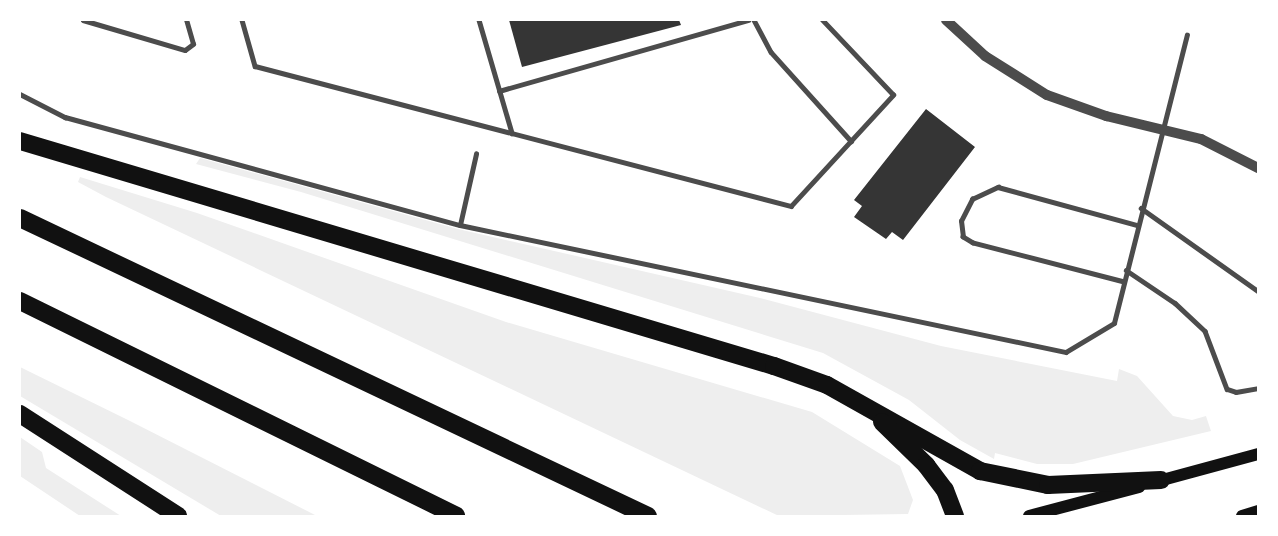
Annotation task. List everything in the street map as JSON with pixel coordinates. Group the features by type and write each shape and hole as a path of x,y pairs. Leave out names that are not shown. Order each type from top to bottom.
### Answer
{"highway":[{"path":"20,141 774,366 826,385 980,471 1013,480 1048,485 1161,480"},
{"path":"20,218 648,516"},
{"path":"20,301 456,516"},
{"path":"870,410 926,465 945,490 955,516"},
{"path":"20,414 178,516"}],"main road":[{"path":"1029,516 1258,454"},
{"path":"1242,516 1258,512"}],"street":[{"path":"946,20 985,56 1047,95 1106,116 1166,128 1201,139 1258,168"}],"lane":[{"path":"83,20 185,50 193,44 186,20"},
{"path":"242,20 255,66 791,206 894,95 822,20"},
{"path":"479,20 512,133"},
{"path":"500,91 748,20"},
{"path":"754,20 771,52 851,141"},
{"path":"20,94 64,117 460,225 1066,352 1114,323 1137,225 1166,128 1187,35"},
{"path":"460,225 476,154"},
{"path":"1124,282 973,243 963,237 961,221 972,199 998,187 1137,225"},
{"path":"1142,208 1258,291"},
{"path":"1126,270 1175,303 1205,331 1227,389 1236,392 1258,388"}],"shaded area":[{"path":"200,158 458,229 760,298 941,346 1117,381 1119,369 1137,376 1173,416 1192,420 1206,416 1211,431 1073,464 1037,464 995,453 994,459 960,440 909,400 823,353 301,192 196,164"},
{"path":"80,177 197,213 506,322 812,412 900,466 913,500 908,514 779,516 106,197 78,182"},
{"path":"20,367 317,516 221,516 20,396"},
{"path":"20,437 42,452 46,468 121,516 80,516 20,476"}],"building":[{"path":"509,20 679,20 681,25 522,67"},
{"path":"926,109 975,147 903,240 892,232 886,239 854,217 862,206 854,200"}]}
